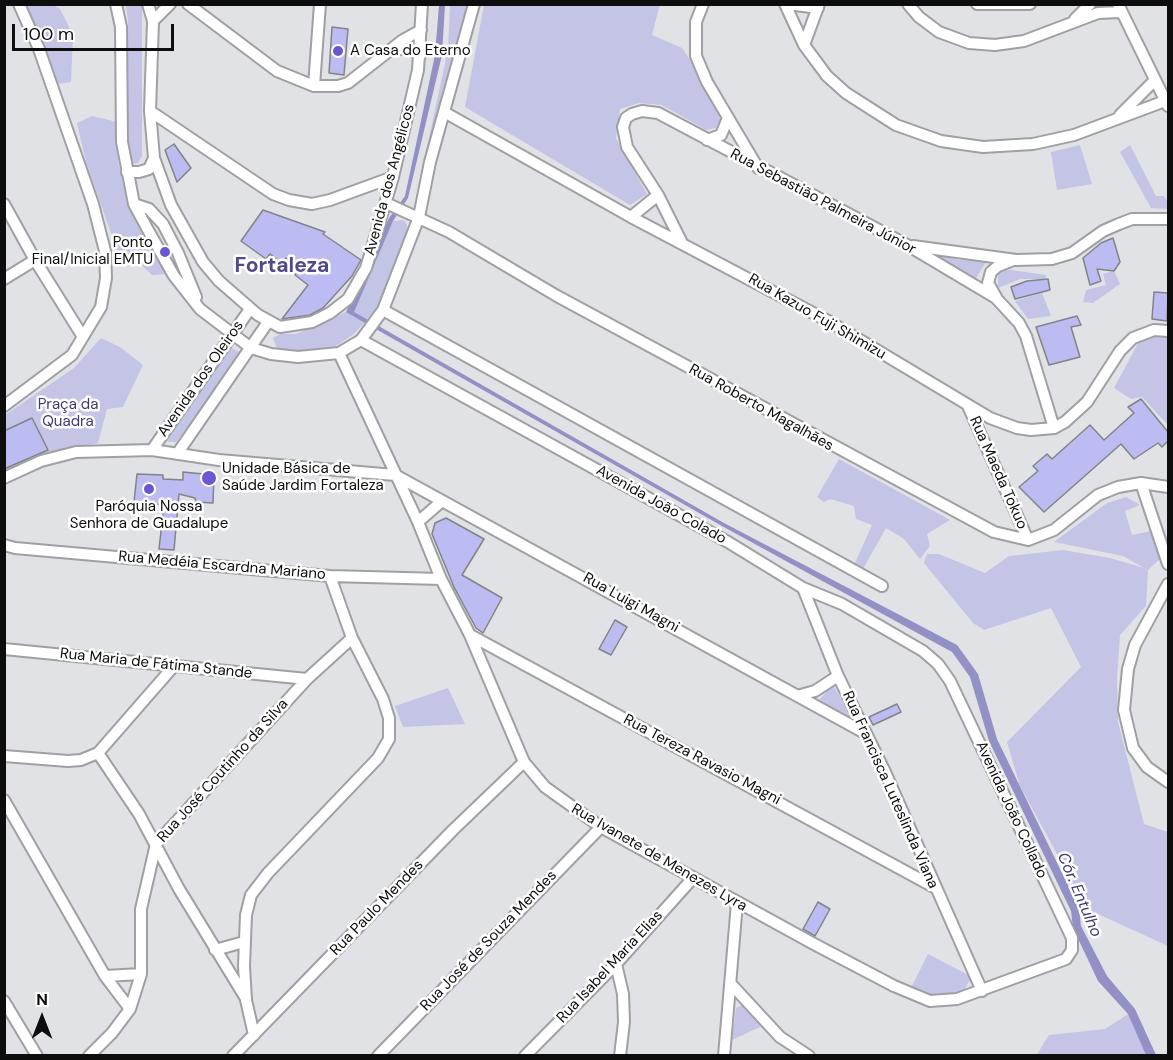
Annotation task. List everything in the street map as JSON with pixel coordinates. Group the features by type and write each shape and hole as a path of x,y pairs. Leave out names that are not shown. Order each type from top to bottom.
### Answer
{"street":[{"path":"4,406 72,355 101,307 106,278 105,251 71,140 39,49 19,4"},
{"path":"117,4 121,27 122,132 134,204 165,262 200,309 251,348 271,354 298,357 339,353 361,340 383,310 419,217 444,112 474,4"},
{"path":"148,4 153,21 150,111 154,158 171,205 203,262 219,281 268,322"},
{"path":"153,21 170,4"},
{"path":"188,4 277,71 314,86 338,86 348,83 421,30"},
{"path":"314,86 320,4"},
{"name":"Avenida dos Angélicos","path":"268,322 280,327 312,322 348,299 366,268 393,177 420,56 422,4"},
{"path":"703,4 696,22 696,56 728,118 758,168"},
{"path":"804,45 818,6 786,4 804,45 827,76 855,100 896,125 941,141 983,147 1033,144 1074,135 1118,117 1167,104 1119,8 1075,20 1024,41 995,45 969,43 939,32 919,17 908,4"},
{"path":"977,4 1030,4"},
{"path":"1075,20 1090,4"},
{"path":"394,49 411,49 420,56"},
{"path":"1118,117 1154,81"},
{"path":"150,111 273,194 289,200 312,204 330,200 393,177"},
{"name":"Rua Sebastião Palmeira Júnior","path":"658,195 627,147 624,138 626,118 642,111 658,112 758,168 907,245 996,298 1019,322 1026,336 1054,428"},
{"name":"Rua Kazuo Fuji Shimizu","path":"444,112 631,217 681,241 830,322 968,406 1017,428 1031,430 1054,428"},
{"path":"707,140 721,135 728,118"},
{"path":"127,172 139,172 149,168 154,158"},
{"path":"631,217 658,195 681,241"},
{"name":"Rua Roberto Magalhães","path":"386,203 419,217 821,441 994,532 1028,540"},
{"path":"4,204 35,260 83,337"},
{"path":"134,204 149,209 163,224 178,253 200,309"},
{"path":"907,245 1016,260 1052,259 1072,253 1103,231 1132,219 1168,219"},
{"path":"4,279 35,260"},
{"path":"996,298 988,283 991,272 998,266 1016,260"},
{"name":"Avenida dos Oleiros","path":"152,450 250,309"},
{"path":"383,310 514,381 746,513 882,586"},
{"name":"Avenida dos Oleiros","path":"177,454 268,322"},
{"path":"1054,428 1078,413 1120,351 1132,338 1154,330 1168,331"},
{"name":"Avenida João Colado","path":"361,340 728,542 803,588 849,608 923,651 938,664 950,681"},
{"name":"Rua Ivanete de Menezes Lyra","path":"339,353 418,522 441,579 470,635 524,762 544,787 601,827 737,903 923,999 941,1002 982,990 1065,959 1072,950 1072,938"},
{"name":"Rua Maeda Tokuo","path":"968,406 1028,540"},
{"path":"4,478 41,461 75,452 152,450 395,475"},
{"name":"Rua Luigi Magni","path":"395,475 865,732"},
{"path":"1028,540 1054,530 1098,495 1119,487 1141,483 1168,487"},
{"path":"1141,483 1168,564"},
{"path":"418,522 442,501"},
{"name":"Rua Medéia Escardna Mariano","path":"4,545 15,548 330,576 441,579"},
{"path":"254,1035 246,1000 244,942 246,915 251,895 268,873 378,758 389,739 389,718 383,699 352,638 330,576"},
{"path":"1168,584 1135,645 1128,669 1124,700 1126,727 1133,748 1147,767 1168,782"},
{"name":"Rua Francisca Luteslinda Viana","path":"803,588 838,676 982,990"},
{"name":"Rua Tereza Ravasio Magni","path":"470,635 934,887"},
{"name":"Rua José Coutinho da Silva","path":"89,1056 112,1033 130,1009 141,974 141,909 156,844 307,679 352,638"},
{"name":"Rua Maria de Fátima Stande","path":"4,649 307,679"},
{"path":"4,756 68,761 81,760 98,753 173,667"},
{"path":"797,696 815,691 838,676"},
{"name":"Avenida João Collado","path":"950,681 1072,938"},
{"path":"98,753 121,784 246,1000"},
{"name":"Rua Paulo Mendes","path":"233,1056 453,830 524,762"},
{"path":"4,800 105,976 130,1009"},
{"name":"Rua José de Souza Mendes","path":"378,1056 601,827"},
{"name":"Rua Isabel Maria Elias","path":"525,1056 616,964 693,878"},
{"path":"724,1056 737,903"},
{"path":"215,950 244,942"},
{"path":"616,964 623,994 624,1022 620,1056"},
{"path":"105,976 141,974"},
{"path":"731,984 780,1037 809,1056"},
{"path":"4,1001 37,1056"}],"green space":[{"path":"660,4 652,35 682,48 725,112 716,128 706,130 662,105 639,103 620,109 616,138 647,194 630,205 465,107 484,5"},
{"path":"19,5 53,5 60,9 73,35 71,82 58,84 50,80"},
{"path":"126,5 142,5 142,156 138,163 131,164 127,152 128,20"},
{"path":"450,5 477,5 418,189 448,49"},
{"path":"92,116 117,122 118,162 127,196 168,274 152,275 137,261 118,253 86,162 77,123"},
{"path":"1080,145 1092,184 1057,190 1051,152"},
{"path":"1130,145 1156,196 1164,196 1168,202 1168,209 1151,208 1120,152"},
{"path":"403,220 407,224 407,237 390,278 376,309 354,334 331,349 278,351 273,338 280,334 296,334 346,312 393,221"},
{"path":"933,254 959,260 986,262 976,278 932,257"},
{"path":"1004,269 1046,275 1045,279 1020,279 998,288 998,271"},
{"path":"1114,271 1120,284 1093,303 1083,302 1086,290 1106,285 1103,274"},
{"path":"1042,293 1051,316 1028,319 1015,301"},
{"path":"1168,337 1168,425 1142,397 1131,399 1114,388 1141,338"},
{"name":"Praça da Quadra","path":"101,338 120,347 143,365 123,407 107,409 98,443 62,450 5,473 5,415 74,368"},
{"path":"230,347 243,354 176,442 161,441"},
{"path":"839,459 950,520 927,534 930,546 920,559 904,539 886,528 863,569 854,565 872,525 856,519 854,506 830,499 824,502 817,497"},
{"path":"1126,497 1140,505 1125,511 1132,535 1151,531 1162,557 1148,570 1146,606 1120,635 1117,678 1118,722 1144,824 1168,832 1168,946 1087,909 1020,786 1007,742 1081,667 1051,608 984,630 973,623 924,563 927,554 939,554 985,573 1009,556 1063,550 1110,558 1144,568 1123,556 1054,542 1107,503"},
{"path":"833,685 853,720 819,700"},
{"path":"448,688 465,724 403,727 395,706"},
{"path":"928,954 972,977 964,990 951,1001 941,1002 911,988"},
{"path":"742,1005 762,1026 732,1040 736,1008"},
{"path":"1133,1011 1153,1056 1036,1056 1049,1035 1105,1029"}],"shaded area":[{"path":"439,5 445,5 442,55 408,198 393,221 354,312 724,523 957,645 978,674 997,739 1079,908 1081,926 1107,976 1135,1009 1156,1055 1146,1055 1128,1014 1098,981 1073,928 1071,911 989,741 970,677 952,652 722,526 346,312 389,218 405,196 435,55"}],"building":[{"name":"A Casa do Eterno","path":"332,27 348,29 344,75 329,73"},
{"path":"174,144 191,168 177,182 165,150"},
{"path":"263,210 325,232 323,234 361,260 352,276 323,308 310,315 282,319 308,285 295,275 300,268 286,258 282,264 270,254 266,259 241,241"},
{"path":"1113,238 1120,262 1114,271 1097,269 1101,281 1090,285 1083,258 1101,243"},
{"path":"1048,279 1050,290 1015,299 1011,287 1027,281"},
{"path":"1154,292 1168,293 1167,321 1152,319"},
{"path":"1077,316 1081,325 1071,327 1080,357 1049,365 1036,327"},
{"path":"1141,399 1168,432 1168,441 1162,447 1158,443 1134,459 1121,444 1044,512 1019,487 1038,471 1033,466 1047,454 1052,459 1090,425 1104,440 1134,413 1128,407"},
{"path":"32,418 48,450 4,469 4,431"},
{"path":"183,472 214,475 213,503 196,502 195,498 179,494 174,550 159,549 164,505 134,502 137,474 163,475 163,479 183,480"},
{"path":"446,518 484,539 462,575 502,598 483,633 476,628 454,587 432,534 435,523"},
{"path":"615,620 627,627 611,655 599,649"},
{"path":"897,704 901,712 873,725 869,717"},
{"path":"818,902 830,909 815,936 803,929"}],"place":[{"name":"A Casa do Eterno","path":"338,51"},
{"name":"Ponto Final/Inicial EMTU","path":"165,252"},
{"name":"Unidade Básica de Saúde Jardim Fortaleza","path":"209,478"},
{"name":"Paróquia Nossa Senhora de Guadalupe","path":"149,489"}],"district":[{"name":"Fortaleza","path":"282,266"}],"water label":[{"name":"Cór. Entulho","path":"1079,895"}]}
